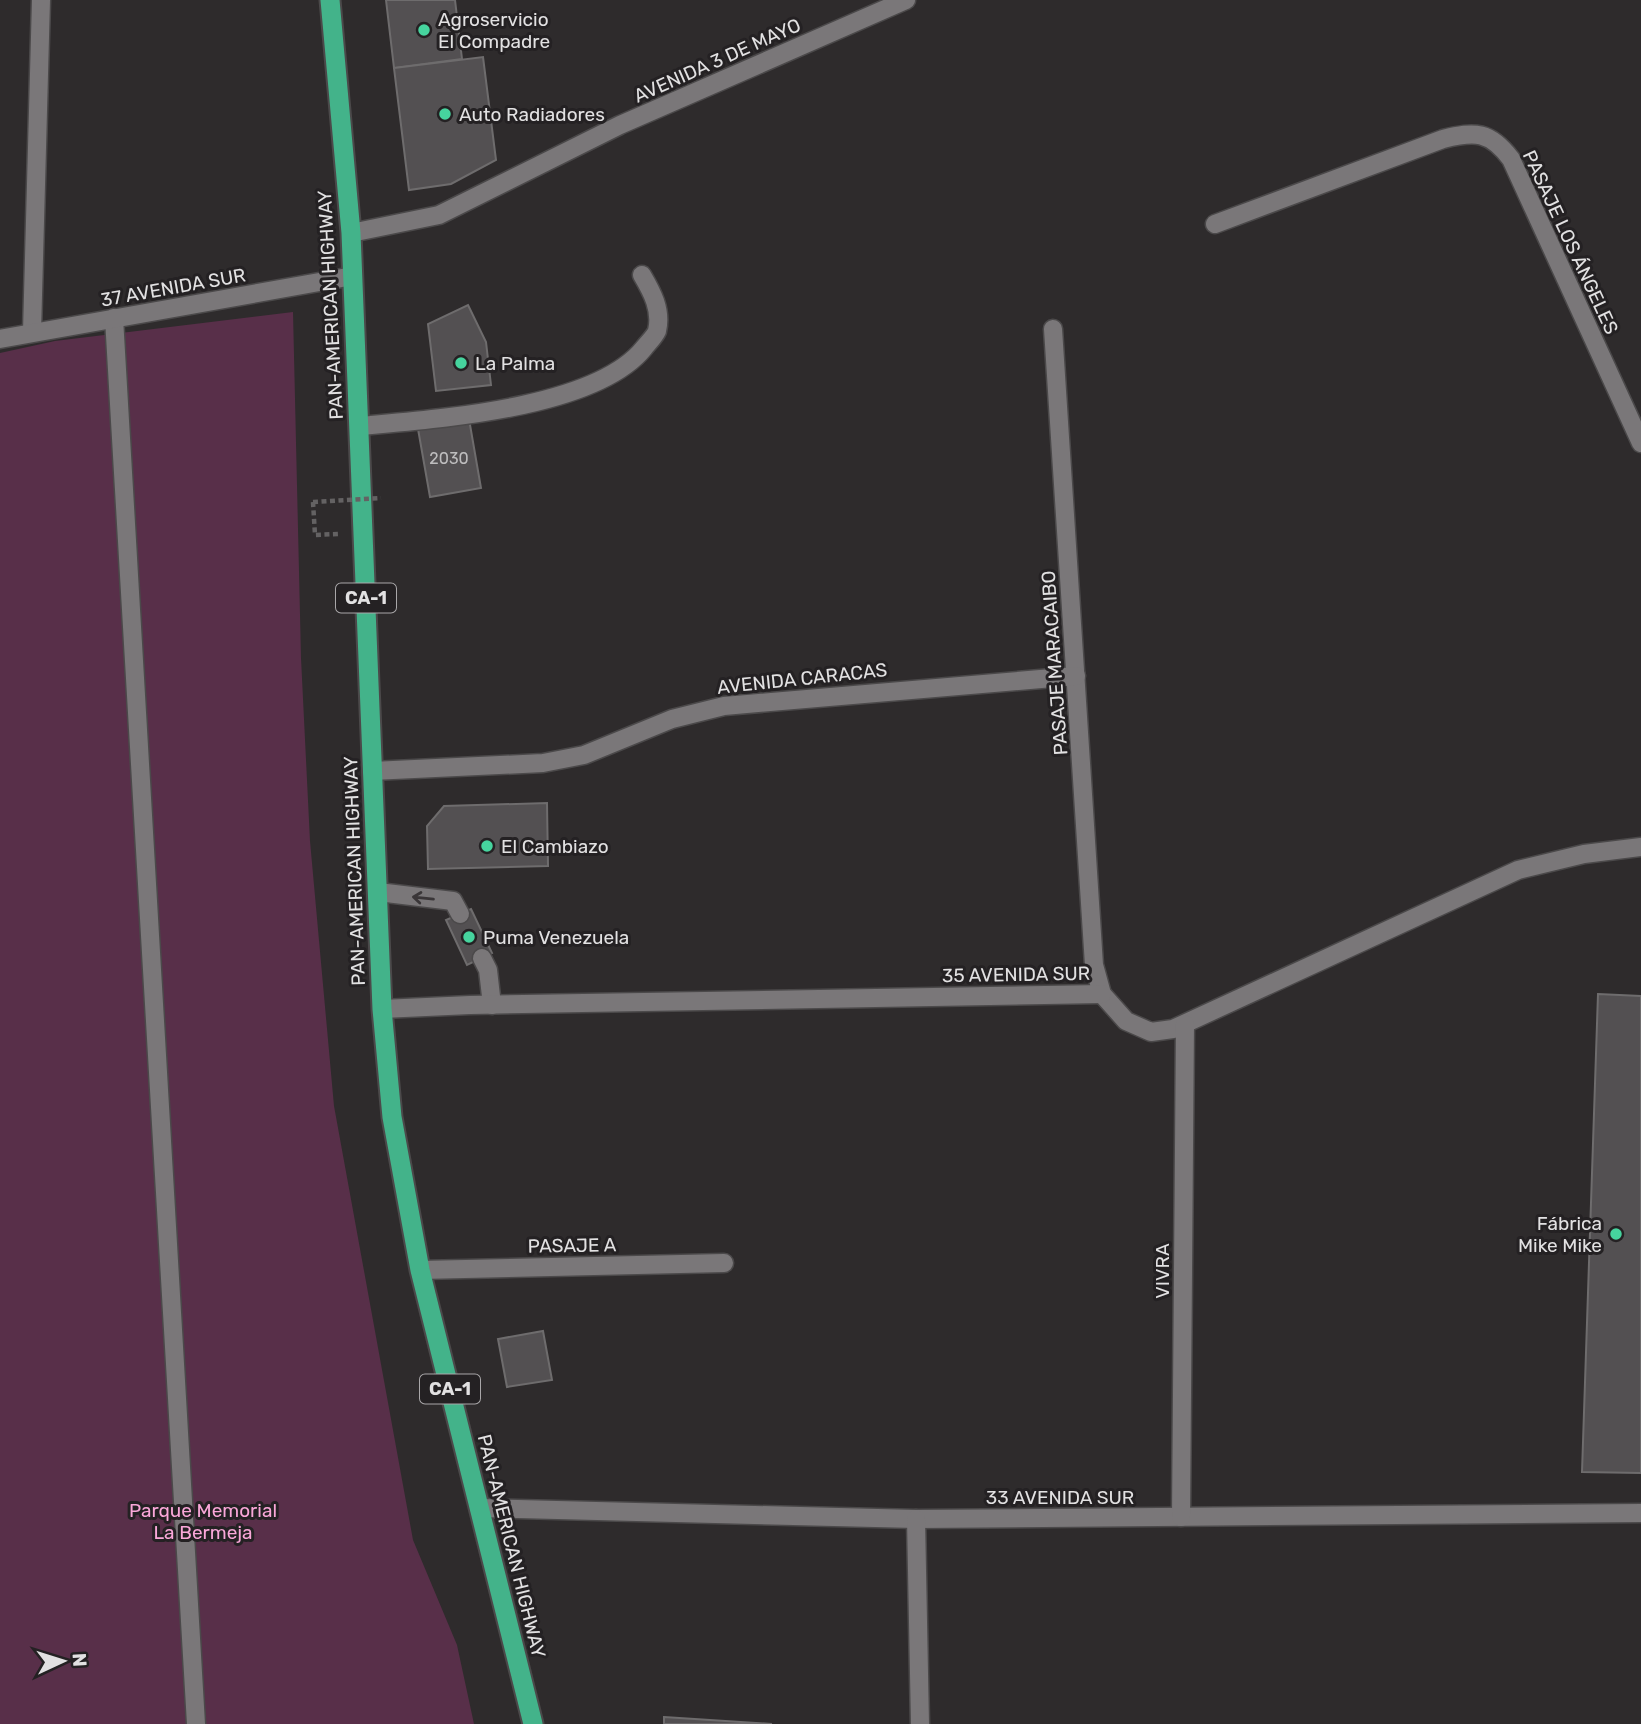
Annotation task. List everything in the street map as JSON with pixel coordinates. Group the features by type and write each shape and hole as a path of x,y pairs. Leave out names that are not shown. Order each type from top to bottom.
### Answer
{"highway":[{"name":"PAN-AMERICAN HIGHWAY","path":"330,0 351,233 382,1009 392,1117 420,1270 533,1724"}],"street":[{"path":"32,332 41,0"},
{"name":"AVENIDA 3 DE MAYO","path":"351,233 439,215 620,125 906,0"},
{"name":"PASAJE LOS ÁNGELES","path":"1215,224 1443,139 1473,134 1491,139 1498,143 1511,159 1641,443"},
{"path":"360,425 528,405 581,388 632,363 657,332 657,301 642,275"},
{"name":"37 AVENIDA SUR","path":"0,339 353,276"},
{"path":"114,318 196,1724"},
{"name":"PASAJE MARACAIBO","path":"1053,329 1094,965 1102,994"},
{"name":"AVENIDA CARACAS","path":"372,771 563,760 597,751 685,715 756,701 1076,676"},
{"name":"35 AVENIDA SUR","path":"382,1009 1102,994 1126,1021 1142,1029 1157,1032 1185,1024 1518,870 1584,854 1641,848"},
{"path":"378,892 453,901 460,914"},
{"path":"482,958 488,970 492,1005"},
{"name":"VIVRA","path":"1181,1517 1185,1024"},
{"name":"PASAJE A","path":"420,1270 724,1263"},
{"name":"33 AVENIDA SUR","path":"479,1508 916,1519 1641,1513"},
{"path":"916,1519 920,1724"}],"path":[{"path":"315,535 313,502 381,498"}],"green space":[{"name":"Parque Memorial La Bermeja","path":"293,312 301,658 310,841 334,1106 413,1540 457,1645 474,1724 0,1724 0,353 55,341"}],"building":[{"name":"Agroservicio El Compadre","path":"386,0 455,0 462,59 394,68"},
{"name":"Auto Radiadores","path":"483,57 496,160 451,184 409,190 394,68"},
{"name":"La Palma","path":"468,305 486,342 491,385 436,391 428,324"},
{"path":"469,419 481,488 430,497 418,429"},
{"name":"El Cambiazo","path":"547,803 548,866 428,869 427,826 444,806"},
{"name":"Puma Venezuela","path":"471,909 492,953 467,965 446,920"},
{"name":"Fábrica Mike Mike","path":"1598,994 1641,996 1641,1473 1582,1472"},
{"path":"543,1331 552,1380 507,1387 498,1339"},
{"path":"664,1717 772,1724 664,1724"}],"place":[{"name":"Agroservicio El Compadre","path":"424,30"},
{"name":"Auto Radiadores","path":"445,114"},
{"name":"La Palma","path":"461,363"},
{"name":"El Cambiazo","path":"487,846"},
{"name":"Puma Venezuela","path":"469,937"},
{"name":"Fábrica Mike Mike","path":"1616,1234"}]}
